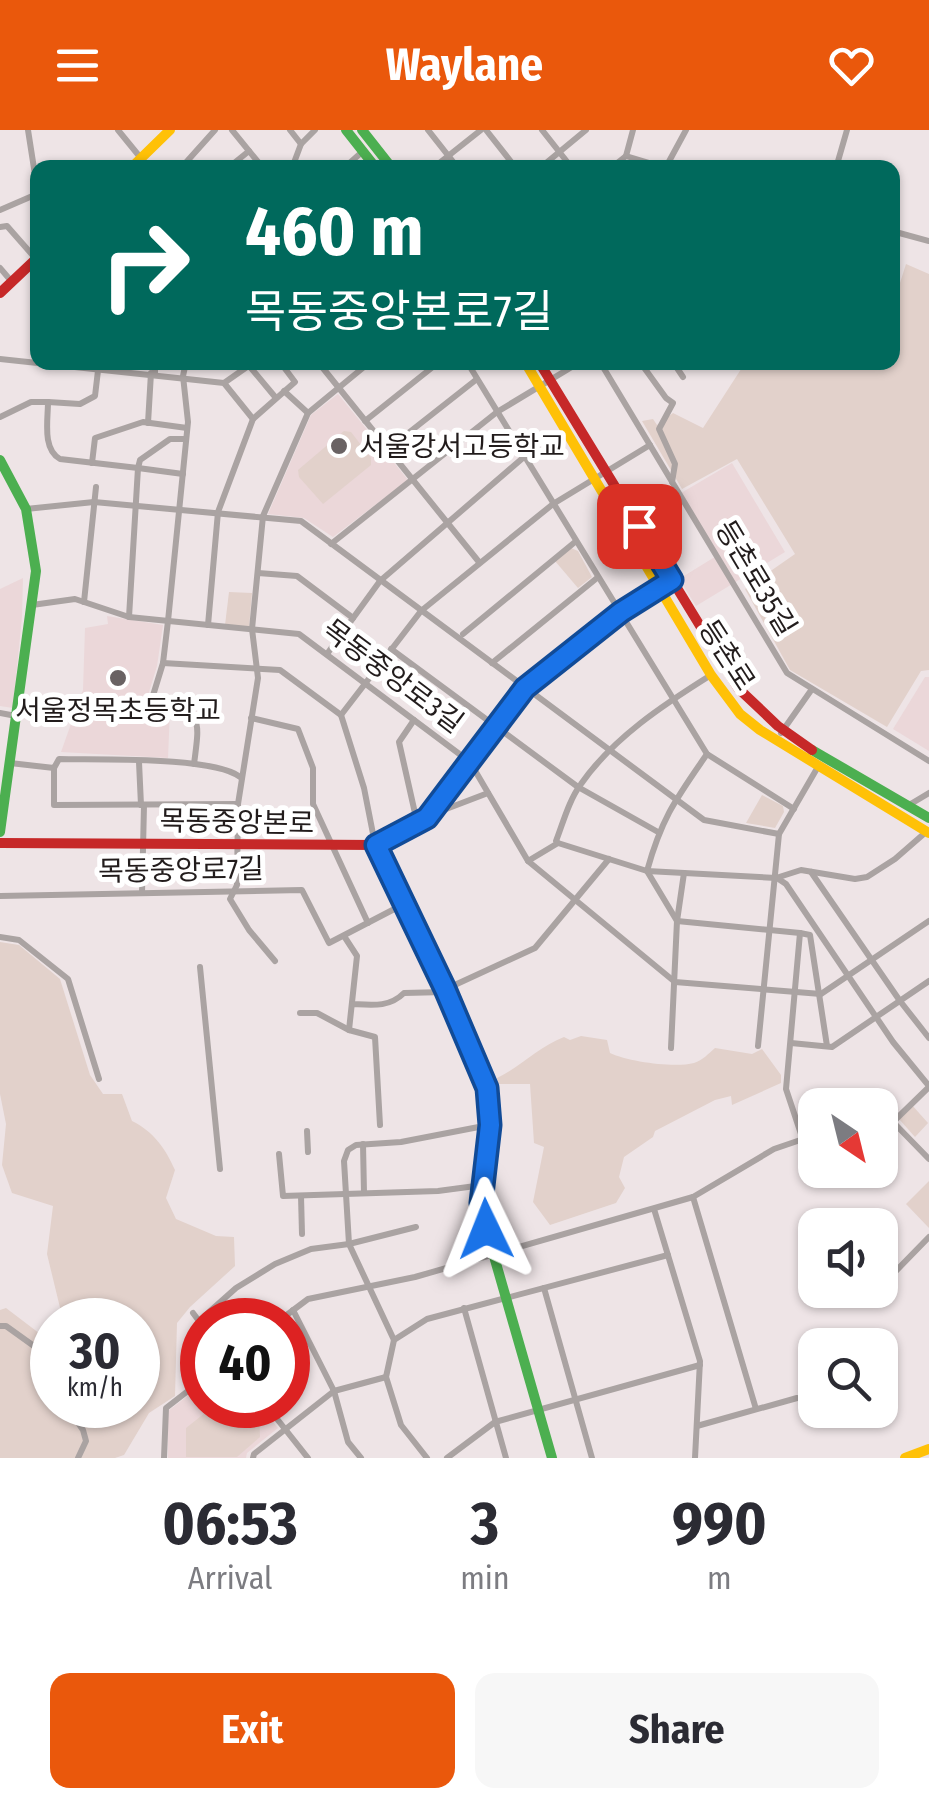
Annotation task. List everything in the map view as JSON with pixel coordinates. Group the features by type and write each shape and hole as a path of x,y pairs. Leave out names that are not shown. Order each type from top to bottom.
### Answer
{"main road":[{"path":"147,160 170,130"},
{"path":"346,130 370,160"},
{"path":"362,130 386,160"},
{"path":"0,293 30,266"},
{"name":"등촌로","path":"533,370 606,471 738,688 780,735"},
{"name":"등촌로","path":"541,370 593,480 710,675 740,714 780,735 928,832"},
{"path":"0,460 26,509 36,571 0,832"},
{"path":"552,1458 482,1212 490,1125 487,1088 446,990 376,845 429,815 525,688 618,614 672,580"},
{"name":"등촌로","path":"821,761 929,818"},
{"name":"목동중앙본로","path":"0,843 376,845"},
{"path":"905,1458 929,1449"}],"street":[{"path":"28,130 32,160"},
{"path":"118,130 143,160"},
{"path":"188,160 215,130"},
{"path":"232,130 255,160"},
{"path":"290,130 301,144"},
{"path":"295,160 301,144 315,130"},
{"path":"428,130 451,160"},
{"path":"443,160 484,130 509,160"},
{"path":"542,130 566,160"},
{"path":"550,160 586,130"},
{"path":"621,160 633,130"},
{"path":"670,160 686,130"},
{"path":"838,160 847,130"},
{"path":"237,160 248,151"},
{"path":"353,160 363,151"},
{"path":"626,156 639,160"},
{"path":"0,210 30,197"},
{"path":"0,227 7,226 30,253"},
{"path":"900,233 929,241"},
{"path":"0,268 12,282"},
{"path":"0,359 30,361"},
{"path":"0,417 31,402 86,402 95,396 98,370"},
{"path":"133,370 224,383 253,420"},
{"path":"148,423 154,370"},
{"path":"184,370 187,428 183,474 163,663 151,702 192,713 199,731 194,764"},
{"path":"224,383 241,370"},
{"path":"254,370 276,398"},
{"path":"208,625 218,512 253,420 295,382 286,370"},
{"path":"324,370 479,562"},
{"path":"275,961 230,899 237,885 238,804 258,670 252,631 264,516 308,413 360,370"},
{"path":"364,421 429,370"},
{"path":"472,370 707,754 794,809"},
{"path":"331,544 497,412 566,370"},
{"name":"등촌로35길","path":"605,370 787,674 929,761"},
{"path":"646,370 673,403 658,429 674,464 672,482"},
{"path":"678,370 684,378"},
{"path":"388,449 477,379"},
{"path":"284,391 308,413"},
{"path":"48,402 52,456 183,474"},
{"path":"92,463 95,438 148,423 187,428"},
{"path":"129,617 140,460 170,439 186,439"},
{"path":"341,715 421,611 553,504 650,446"},
{"path":"327,654 380,581 524,457"},
{"path":"84,602 96,488"},
{"path":"26,509 94,502 301,521 704,820 780,834"},
{"path":"463,634 575,542"},
{"path":"258,572 297,576 353,618"},
{"path":"492,664 596,578"},
{"name":"목동중앙로3길","path":"32,606 68,599 129,617 299,634 470,762"},
{"path":"391,649 578,787 658,832"},
{"path":"163,663 280,670 341,715 364,788 376,845"},
{"path":"558,843 578,787 609,749 710,675"},
{"path":"780,735 812,689"},
{"path":"0,713 16,716"},
{"path":"251,718 298,729 314,768 313,804 331,846"},
{"path":"414,720 399,742 417,823"},
{"path":"677,921 647,871 658,832 674,799 707,754"},
{"path":"238,804 54,805 54,768 59,759 194,764 230,770 241,778"},
{"path":"758,1046 780,834 821,761"},
{"name":"목동중앙본로","path":"139,762 142,893"},
{"path":"470,762 528,861 675,982 821,994 929,921"},
{"path":"10,763 54,768"},
{"path":"908,805 929,792"},
{"path":"429,815 488,793"},
{"path":"528,861 558,843 647,871 776,878 801,870 855,879 867,877 895,859 928,832"},
{"name":"목동중앙본로","path":"331,846 368,923"},
{"path":"352,1004 378,1006 396,1002 404,994 446,990 535,948 609,859"},
{"path":"810,871 929,1038"},
{"path":"671,1048 677,921 684,873"},
{"path":"776,878 786,884 876,1017 929,1086 898,1117"},
{"name":"목동중앙로7길","path":"0,896 302,890 329,943 344,936"},
{"path":"349,1030 357,956 344,936 404,904"},
{"path":"677,921 810,935 827,1046"},
{"path":"798,1123 786,1089 800,933"},
{"path":"0,937 19,940 68,979 99,1079"},
{"path":"200,967 220,1169"},
{"path":"791,1043 832,1048 929,980"},
{"path":"300,1013 317,1013 349,1030 376,1037 380,1125"},
{"path":"427,1458 401,1425 386,1377 394,1340 348,1244 344,1160 348,1150 362,1144 401,1142 490,1125"},
{"path":"898,1127 929,1159"},
{"path":"307,1131 308,1152"},
{"path":"308,1298 370,1287 654,1210 693,1196 774,1149 798,1140"},
{"path":"362,1144 364,1193"},
{"path":"280,1154 283,1196 438,1191 483,1185"},
{"path":"301,1196 302,1234"},
{"path":"693,1196 756,1410"},
{"path":"654,1210 700,1365 695,1458"},
{"path":"226,1298 275,1264 311,1249 416,1228"},
{"path":"898,1270 929,1238"},
{"path":"394,1340 427,1319 668,1255"},
{"path":"544,1288 592,1458"},
{"path":"464,1308 506,1458"},
{"path":"0,1326 30,1343"},
{"path":"310,1344 334,1391 348,1442 361,1458"},
{"path":"447,1458 496,1422 700,1365"},
{"path":"310,1409 334,1391 386,1377"},
{"path":"164,1458 166,1408 180,1397"},
{"path":"696,1426 797,1398"},
{"path":"78,1458 86,1440 82,1428"},
{"path":"253,1458 284,1428 308,1458"}],"shaded area":[{"path":"906,264 929,274 929,670 921,671 887,727 790,670 745,589 795,554 737,459 682,489 642,421 653,419 657,425 673,413 703,428 740,370 900,370 900,283"},
{"name":"서울강서고등학교","path":"338,394 408,480 333,537 304,518 268,514 311,415"},
{"path":"344,431 351,432 371,458 371,465 323,504 299,477 298,470"},
{"path":"732,463 785,552 696,606 679,579 718,555 681,493"},
{"path":"571,548 578,551 592,577 578,588 555,561"},
{"path":"23,578 13,708 0,706 0,589"},
{"path":"229,592 252,593 249,628 225,625"},
{"name":"서울정목초등학교","path":"107,616 163,625 157,666 145,705 170,710 168,758 61,752 83,690 85,628 108,624"},
{"path":"925,677 929,677 929,751 893,729"},
{"path":"762,795 783,806 775,828 746,823"},
{"path":"0,942 19,945 60,979 90,1075 103,1094 122,1094 132,1121 153,1136 175,1170 166,1198 176,1219 216,1236 234,1237 235,1266 200,1298 180,1298 175,1396 160,1406 160,1298 58,1298 47,1254 53,1206 12,1193 2,1165 6,1124 0,1094"},
{"path":"581,1036 607,1040 610,1053 618,1056 664,1064 694,1063 715,1048 752,1054 762,1049 781,1075 781,1083 732,1105 731,1096 715,1100 655,1131 653,1137 624,1157 619,1177 625,1188 616,1203 550,1225 533,1202 544,1147 534,1143 530,1084 498,1084 497,1078 555,1041"},
{"path":"911,1104 928,1123 915,1137 899,1119"},
{"path":"929,1181 929,1228 906,1204"},
{"path":"6,1308 30,1326 30,1428 140,1428 124,1455 0,1458 0,1310"},
{"path":"180,1402 180,1428 278,1428 246,1458 168,1458 168,1411"},
{"path":"186,1428 260,1428 260,1437 237,1457 186,1457"}],"traffic: fast":[{"path":"346,130 370,160"},
{"path":"362,130 386,160"},
{"path":"0,460 26,509 36,571 0,832"},
{"path":"812,750 929,818"},
{"path":"462,1029 491,1106 481,1211 552,1458"}],"traffic: slow":[{"path":"139,160 170,130"},
{"path":"530,370 711,675 740,714 929,833"},
{"path":"376,845 427,818 525,688 621,612 664,585"},
{"path":"905,1458 929,1449"}],"traffic: jam":[{"path":"0,293 30,265"},
{"path":"544,370 738,688 778,726 812,750"},
{"path":"0,843 376,845 462,1029"}],"place":[{"name":"서울강서고등학교","path":"339,446"},
{"name":"서울정목초등학교","path":"118,678"}],"route":[{"path":"486,1229 481,1203 491,1106 487,1088 376,845 427,818 525,688 621,612 672,580 639,526"}]}
